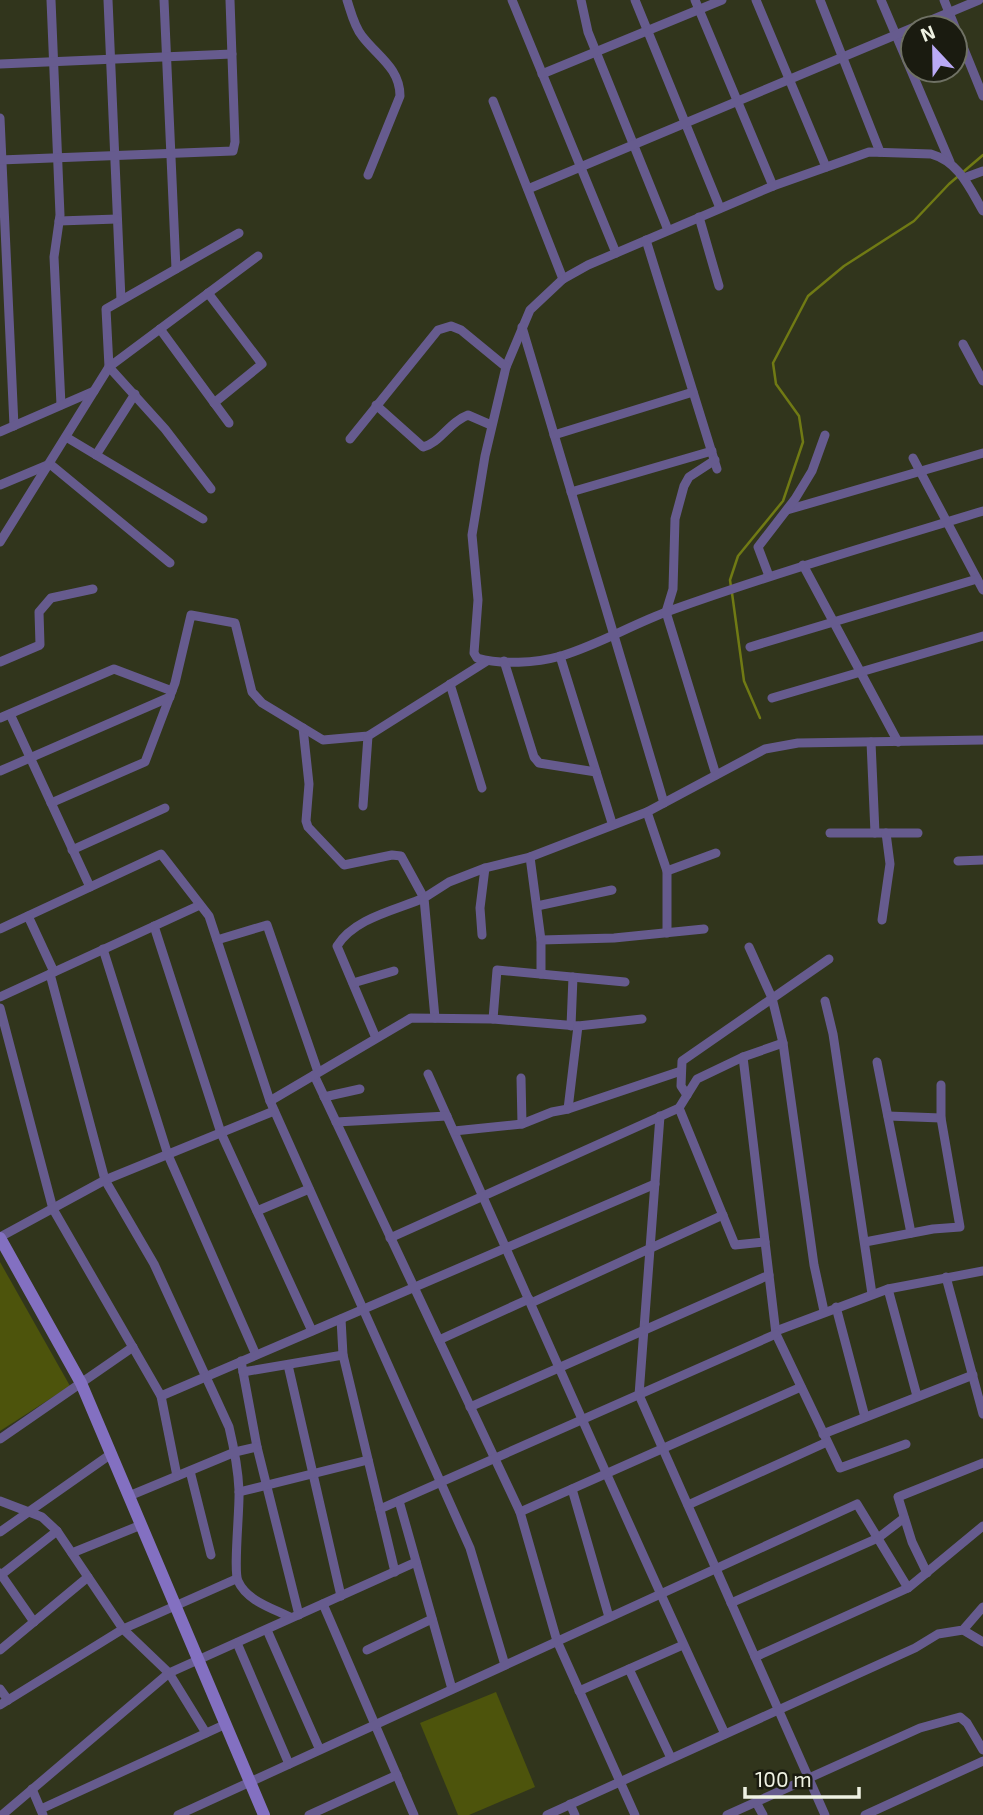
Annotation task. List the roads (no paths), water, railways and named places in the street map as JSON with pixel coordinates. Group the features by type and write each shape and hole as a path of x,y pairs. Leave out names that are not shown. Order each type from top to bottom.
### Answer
{"street":[{"path":"51,0 59,222 54,257 61,405"},
{"path":"108,0 121,300"},
{"path":"164,0 176,269"},
{"path":"1,160 233,151 235,142 230,0"},
{"path":"347,0 356,28 387,62 400,87 400,96 368,175"},
{"path":"512,0 616,253"},
{"path":"582,0 587,32 668,230"},
{"path":"635,0 720,208"},
{"path":"542,74 647,31 697,5 722,0"},
{"path":"757,0 826,167"},
{"path":"820,0 880,152"},
{"path":"881,0 950,162 964,178 983,211"},
{"path":"944,0 983,96"},
{"path":"528,189 979,0"},
{"path":"697,5 773,186"},
{"path":"0,64 232,54"},
{"path":"493,100 562,279"},
{"path":"0,118 14,426"},
{"path":"950,162 931,154 869,152 826,167 668,230 562,279 530,310 506,366 491,425 472,536 478,600 474,653 477,658 487,661 523,661 560,656 666,612 769,576 983,511"},
{"path":"964,178 983,171"},
{"path":"699,217 719,286"},
{"path":"59,222 117,219"},
{"path":"211,489 135,394 109,367 106,309 239,233"},
{"path":"646,240 715,460"},
{"path":"0,542 109,367 258,256"},
{"path":"208,293 262,364 214,403"},
{"path":"349,439 438,330 451,326 461,330 506,366"},
{"path":"522,327 664,803"},
{"path":"160,329 229,423"},
{"path":"963,344 983,381"},
{"path":"0,432 94,391"},
{"path":"554,435 693,392"},
{"path":"96,455 135,394"},
{"path":"376,405 423,447 430,446 457,419 468,415 491,425"},
{"path":"769,576 758,547 787,510 812,471 825,435"},
{"path":"66,437 202,519"},
{"path":"787,510 983,453"},
{"path":"913,458 983,590"},
{"path":"571,492 715,460"},
{"path":"715,460 689,477 684,486 675,519 673,589 666,612 716,775"},
{"path":"0,485 50,464"},
{"path":"50,464 170,563"},
{"path":"803,565 898,742"},
{"path":"750,647 977,579"},
{"path":"0,662 40,645 39,612 51,598 93,589"},
{"path":"51,803 145,762 171,694 191,615 235,623 252,692 262,703 323,740 368,736 487,661"},
{"path":"772,698 983,636"},
{"path":"560,656 612,824"},
{"path":"504,661 534,757 539,762 596,772"},
{"path":"0,718 114,669 171,694"},
{"path":"450,684 482,788"},
{"path":"0,771 171,694"},
{"path":"10,713 90,887"},
{"path":"303,728 309,784 306,821 309,827 344,865 392,855 401,856 424,898 435,1018"},
{"path":"363,806 368,736"},
{"path":"376,1038 338,946 343,936 356,926 424,898 449,881 485,868 530,857 647,812 765,749 799,743 983,740"},
{"path":"871,742 874,833"},
{"path":"72,850 165,808"},
{"path":"647,812 667,871 667,933"},
{"path":"830,833 918,833"},
{"path":"882,920 890,864 886,833"},
{"path":"667,871 716,853"},
{"path":"0,929 161,854 209,916 270,1101 470,1548 505,1665"},
{"path":"530,857 541,940 541,974"},
{"path":"958,861 983,860"},
{"path":"482,935 480,908 485,868"},
{"path":"537,906 612,890"},
{"path":"0,997 200,905"},
{"path":"28,916 52,973 105,1180 154,1264 229,1427 235,1452 239,1492 236,1579 245,1592 257,1601 295,1616"},
{"path":"153,926 221,1133 312,1331"},
{"path":"217,940 267,926 324,1097 520,1513 557,1641 635,1815"},
{"path":"541,940 614,938 705,929"},
{"path":"749,947 772,998 783,1043 814,1265 824,1311"},
{"path":"103,949 168,1155 257,1355"},
{"path":"687,1095 681,1086 682,1061 829,959"},
{"path":"492,1019 497,970 625,982"},
{"path":"353,983 394,971"},
{"path":"568,1109 575,1026 573,977"},
{"path":"825,1001 833,1034 872,1294"},
{"path":"0,1008 53,1209 161,1396 177,1476"},
{"path":"270,1101 411,1018 492,1019 575,1026 642,1019"},
{"path":"390,1238 679,1108 697,1079 743,1057 783,1043"},
{"path":"743,1057 776,1333 840,1468 906,1444"},
{"path":"877,1062 911,1233"},
{"path":"454,1131 522,1125 552,1112 681,1071"},
{"path":"428,1074 725,1734"},
{"path":"521,1078 522,1125"},
{"path":"865,1242 960,1227 941,1118 941,1085"},
{"path":"324,1097 360,1089"},
{"path":"679,1108 735,1245 765,1242"},
{"path":"264,1815 81,1383 0,1238 105,1180 274,1111"},
{"path":"336,1122 447,1116"},
{"path":"660,1116 639,1395 825,1815"},
{"path":"888,1116 941,1118"},
{"path":"161,1396 655,1184"},
{"path":"257,1211 309,1189"},
{"path":"439,1340 723,1215"},
{"path":"380,1509 824,1311 888,1289 983,1271"},
{"path":"470,1407 769,1275"},
{"path":"946,1277 983,1414"},
{"path":"888,1289 917,1396"},
{"path":"836,1307 865,1417"},
{"path":"341,1319 343,1355 395,1572"},
{"path":"0,1439 133,1347"},
{"path":"243,1372 343,1355"},
{"path":"241,1361 257,1447 295,1616"},
{"path":"288,1365 341,1596"},
{"path":"688,1505 865,1417 972,1375"},
{"path":"520,1513 801,1387"},
{"path":"129,1496 235,1452 257,1447"},
{"path":"0,1532 111,1454"},
{"path":"239,1492 368,1460"},
{"path":"927,1573 912,1542 898,1497 983,1463"},
{"path":"190,1471 211,1555"},
{"path":"572,1489 609,1617"},
{"path":"399,1500 452,1689"},
{"path":"0,1501 43,1517 57,1531 123,1629 169,1673 206,1733"},
{"path":"178,1815 319,1748 375,1725 857,1504 908,1588"},
{"path":"731,1602 878,1538 904,1518"},
{"path":"72,1553 141,1525"},
{"path":"755,1657 908,1588 983,1525"},
{"path":"34,1622 1,1574 57,1531"},
{"path":"2,1815 169,1673 416,1562"},
{"path":"0,1650 88,1577"},
{"path":"0,1689 4,1703 123,1629 236,1579"},
{"path":"323,1604 414,1815"},
{"path":"547,1815 915,1648 938,1634 963,1630 983,1607"},
{"path":"367,1650 432,1619"},
{"path":"267,1630 319,1748"},
{"path":"963,1630 983,1642"},
{"path":"237,1643 289,1764"},
{"path":"579,1691 683,1645"},
{"path":"629,1668 671,1758"},
{"path":"727,1815 920,1728 953,1717 960,1717 967,1723 983,1750"},
{"path":"32,1789 42,1812 226,1724"},
{"path":"865,1815 983,1761"},
{"path":"309,1815 397,1775"},
{"path":"756,1802 763,1815"},
{"path":"570,1804 575,1815"}],"waterway":[{"path":"731,587 730,580 738,556 783,501 803,442 799,416 776,384 773,363 808,296 844,266 914,221 949,184 983,155"},
{"path":"732,593 744,681 760,718"}]}
